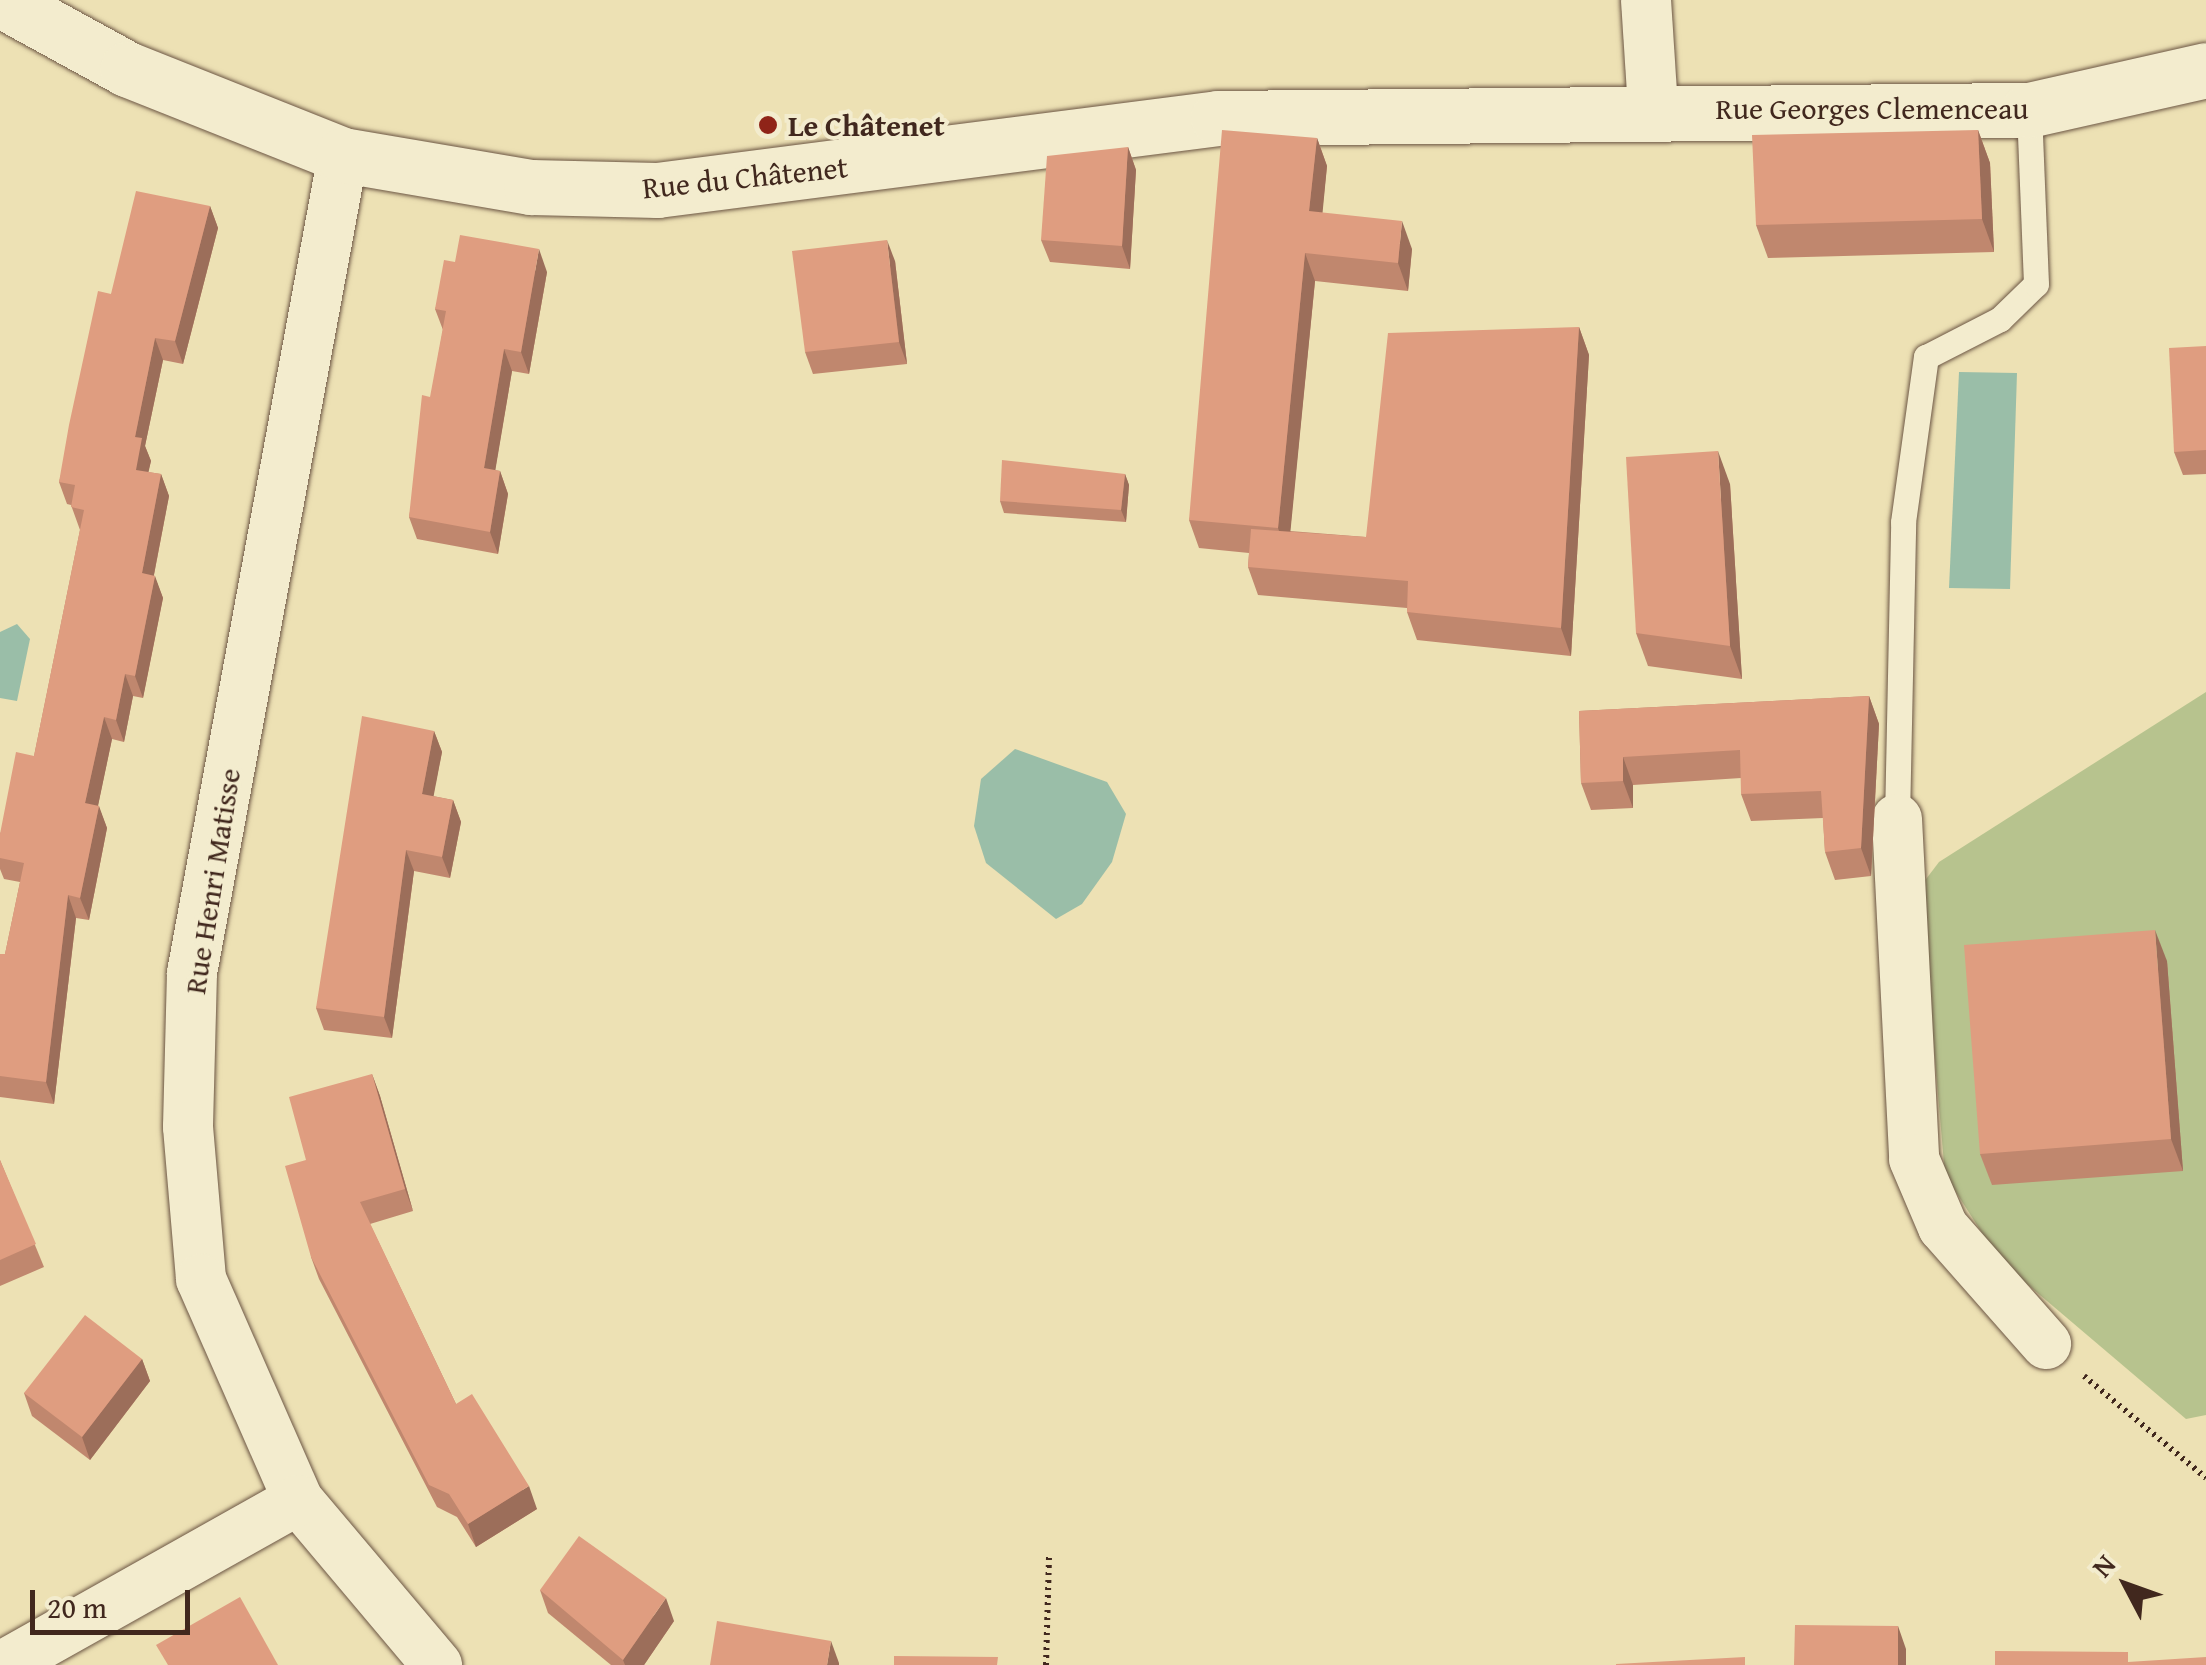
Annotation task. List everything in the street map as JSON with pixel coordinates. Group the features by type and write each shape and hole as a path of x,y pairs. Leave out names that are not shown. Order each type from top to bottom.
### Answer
{"street":[{"name":"Rue du Châtenet","path":"1,0 126,69 343,155 531,187 657,190 1218,118 1653,109"},
{"path":"1646,0 1653,109"},
{"name":"Rue Georges Clemenceau","path":"1653,109 2029,110 2206,70"},
{"name":"Rue Henri Matisse","path":"343,155 192,972 188,1127 201,1279 298,1500 437,1665"},
{"path":"1897,819 1914,1158 1944,1228 2046,1344"},
{"path":"4,1665 298,1500"}],"lane":[{"path":"1897,819 1903,522 1926,356 2000,319 2036,284 2029,110"}],"path":[{"path":"2046,1344 2206,1478"},
{"path":"1046,1665 1048,1555"}],"shaded area":[{"path":"1959,372 2017,373 2010,589 1949,588"},
{"path":"17,624 30,639 17,701 0,698 0,632"},
{"path":"2206,692 2206,1415 2186,1419 2000,1261 1945,1175 1920,887 1939,862"},
{"path":"1015,749 1107,782 1126,814 1112,862 1082,904 1056,919 986,863 974,826 981,779"}],"building":[{"path":"1222,130 1317,138 1309,211 1402,221 1398,263 1305,253 1278,528 1189,520"},
{"path":"1978,130 1982,219 1756,225 1752,135"},
{"path":"1128,147 1122,246 1041,240 1047,156"},
{"path":"136,191 210,206 175,341 155,338 135,437 142,438 136,470 161,474 142,573 155,576 135,676 125,674 116,720 104,717 85,803 99,806 80,898 68,895 46,1082 0,1076 0,954 5,954 24,863 0,858 0,834 16,752 34,756 84,510 71,507 75,485 59,482 69,425 98,291 111,294"},
{"path":"460,235 539,249 521,352 504,349 484,468 500,471 490,532 409,517 422,395 430,397 446,311 435,309 444,260 455,262"},
{"path":"887,240 899,342 805,352 792,251"},
{"path":"1579,327 1561,628 1407,612 1408,581 1248,567 1251,529 1366,537 1388,333"},
{"path":"2206,346 2206,450 2174,452 2169,348"},
{"path":"1718,451 1730,646 1636,633 1626,457"},
{"path":"1002,460 1125,474 1121,510 1000,501"},
{"path":"1869,696 1861,848 1825,852 1821,791 1741,794 1740,750 1623,757 1623,781 1581,783 1579,711"},
{"path":"362,716 434,731 422,794 453,800 442,857 406,850 384,1017 316,1008"},
{"path":"2155,930 2171,1139 1980,1154 1964,945"},
{"path":"372,1074 405,1189 360,1202 456,1404 472,1394 529,1486 468,1524 449,1494 429,1485 311,1257 285,1166 306,1160 289,1097"},
{"path":"0,1160 36,1244 0,1260"},
{"path":"85,1315 142,1359 82,1437 24,1393"},
{"path":"579,1536 666,1598 623,1660 540,1590"},
{"path":"240,1597 278,1665 168,1665 156,1645"},
{"path":"717,1621 831,1641 827,1665 710,1665"},
{"path":"1795,1625 1898,1626 1898,1665 1794,1665"},
{"path":"1995,1651 2128,1652 2128,1662 2206,1657 2206,1665 1995,1665"},
{"path":"894,1656 998,1657 997,1665 894,1665"},
{"path":"1745,1657 1745,1665 1616,1665 1616,1664"}],"place":[{"name":"Le Châtenet","path":"768,125"}]}
